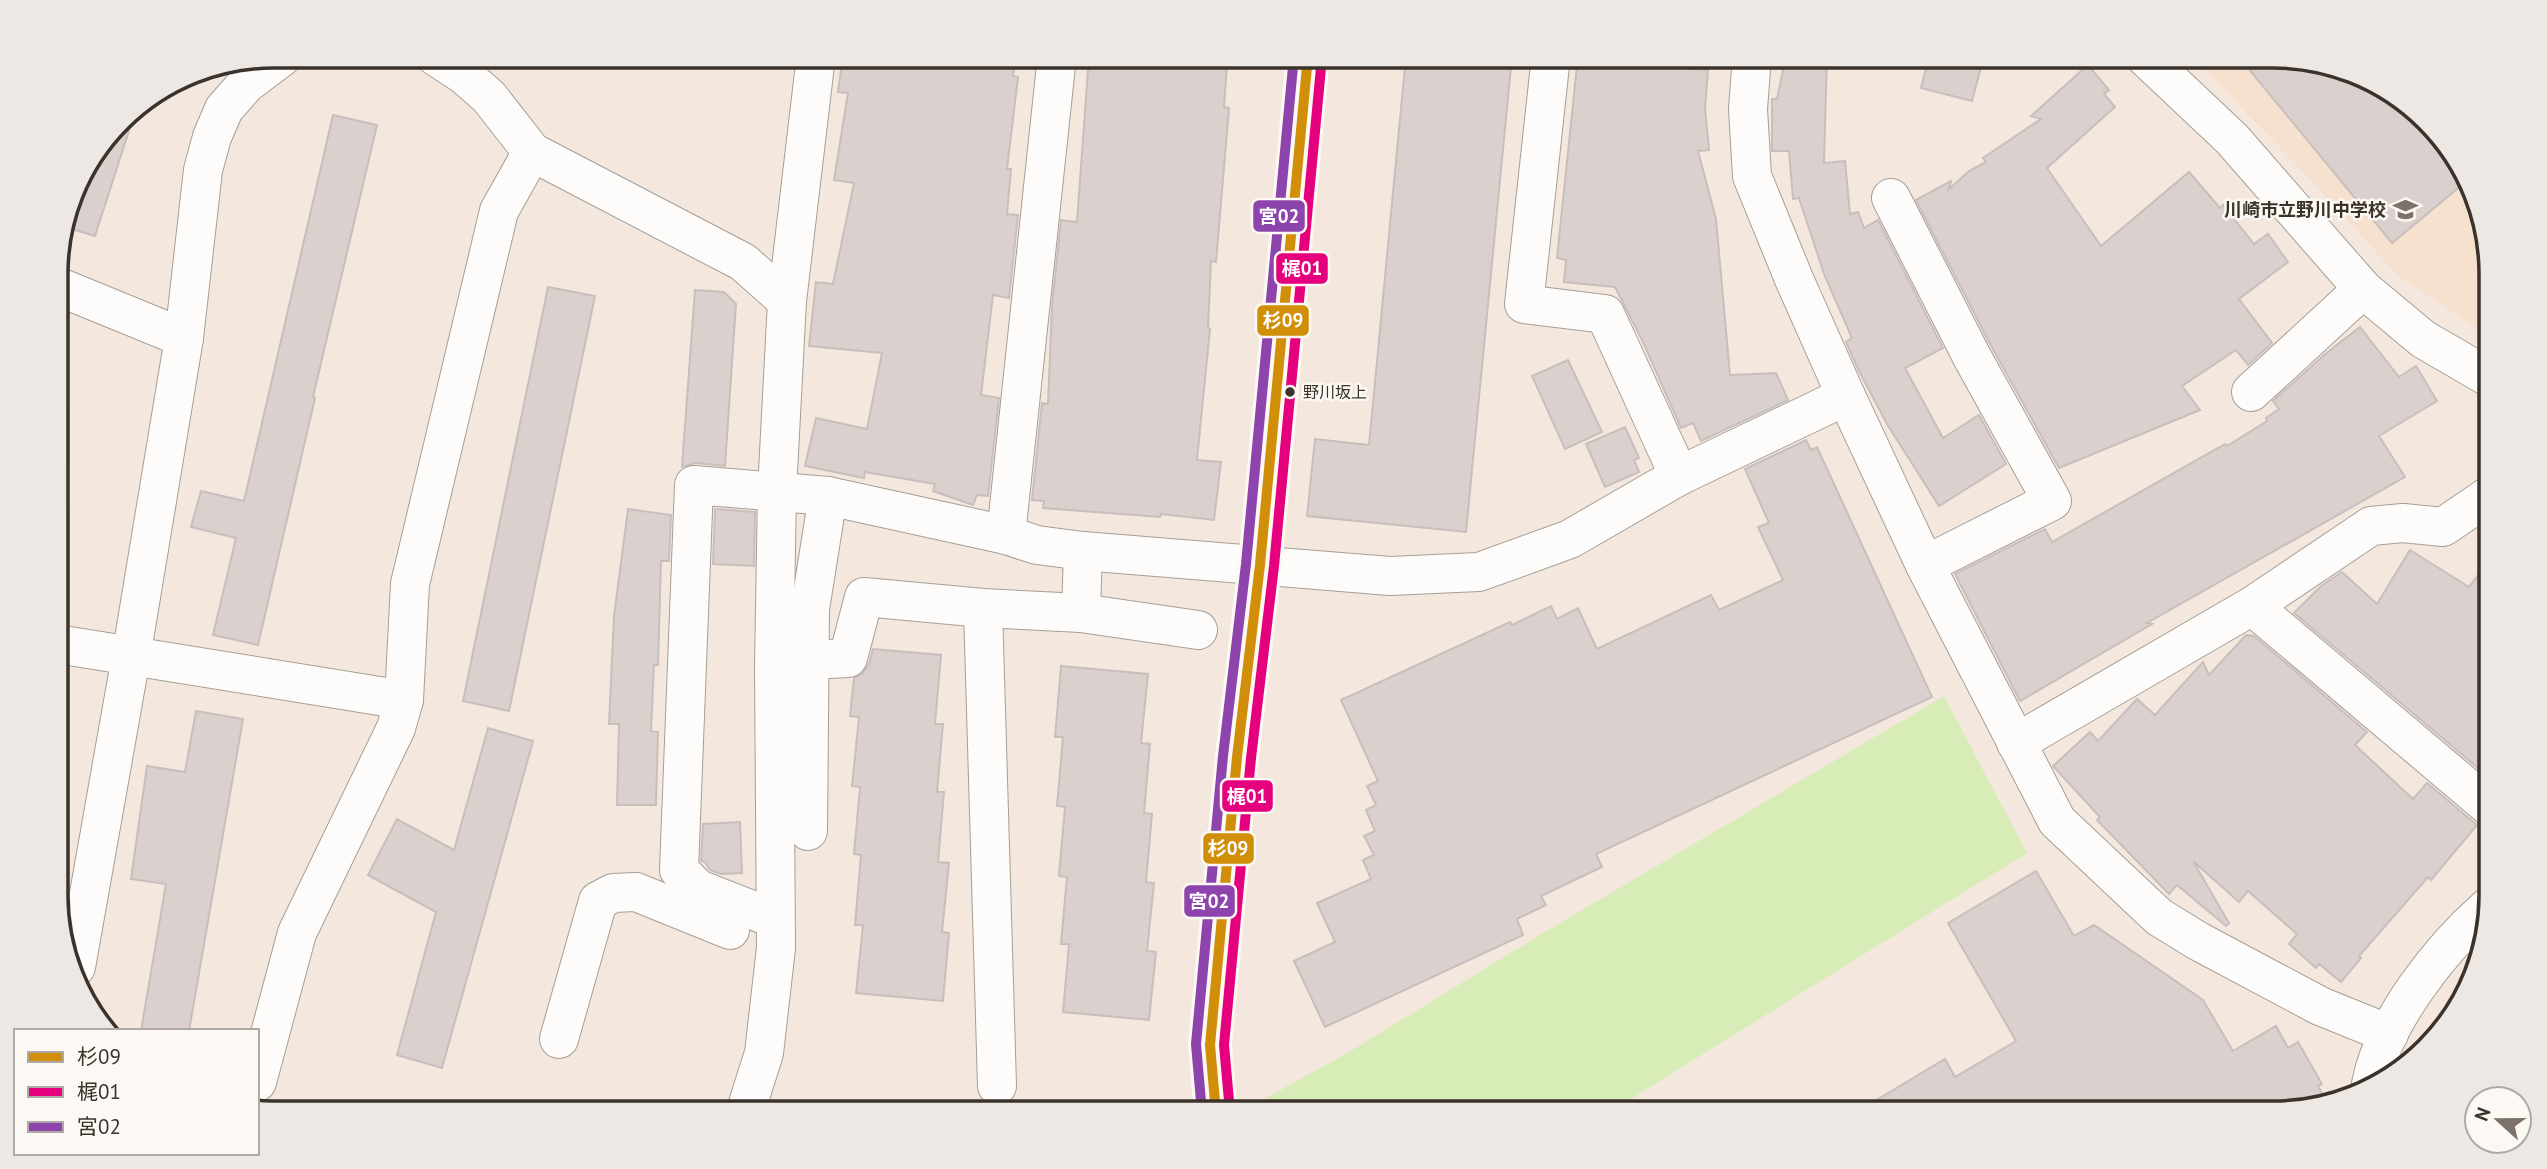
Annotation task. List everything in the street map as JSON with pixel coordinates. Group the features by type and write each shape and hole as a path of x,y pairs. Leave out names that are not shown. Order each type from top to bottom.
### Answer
{"street":[{"path":"1215,1101 1210,1045 1237,757 1260,565 1307,68"},
{"path":"1550,68 1524,304 1605,314 1679,476"},
{"path":"1751,68 1748,108 1752,176 1846,396 1925,565 2057,821 2159,917 2198,941 2320,1006 2389,1034"},
{"path":"2157,68 2232,139 2363,289 2423,340 2479,372"},
{"path":"78,956 184,338 204,170 212,137 224,109 239,92 267,69"},
{"path":"455,69 489,97 533,152 743,261 787,301"},
{"path":"749,1101 764,1053 776,934 774,667 777,491 787,301 814,69"},
{"path":"1006,536 1056,69"},
{"path":"259,1075 297,933 396,728 404,700 410,584 416,557 499,211 533,152"},
{"path":"1891,198 1972,357 2052,501 1925,565"},
{"path":"2251,392 2363,289"},
{"path":"69,291 184,338"},
{"path":"776,934 698,888 679,870 694,485 828,496 1037,545 1083,551 1390,576 1479,572 1570,539 1679,476 1846,396"},
{"path":"808,831 810,609 828,496"},
{"path":"2016,743 2252,606 2371,526 2403,523 2443,527 2479,502"},
{"path":"1081,613 1083,551"},
{"path":"808,660 848,658 864,597 983,608 1081,613 1198,630"},
{"path":"2252,606 2479,798"},
{"path":"983,608 997,1086"},
{"path":"68,646 404,700"},
{"path":"559,1039 598,901 613,893 636,892 776,934"},
{"path":"2375,1074 2389,1034 2428,968 2477,918"}],"shaded area":[{"name":"川崎市立野川中学校","path":"2272,68 2326,75 2376,96 2418,129 2436,149 2451,172 2472,221 2479,275 2479,329 2397,275 2205,70"}],"green space":[{"path":"1944,696 2027,853 1628,1100 1261,1101 1349,1052 1543,933"}],"building":[{"path":"1405,68 1511,68 1466,532 1307,516 1315,439 1369,445"},
{"path":"1577,68 1708,70 1705,108 1709,150 1698,151 1716,219 1730,375 1776,373 1788,400 1701,441 1693,423 1681,428 1615,287 1564,282 1566,260 1557,258"},
{"path":"1783,68 1827,68 1824,163 1845,161 1850,214 1858,212 1864,228 1878,220 1943,348 1905,368 1943,438 1979,415 2006,464 1939,506 1887,424 1846,342 1852,338 1824,274 1799,198 1793,199 1789,151 1772,151 1772,99 1777,99"},
{"path":"1926,68 1981,68 1972,101 1921,88"},
{"path":"2085,68 2091,68 2109,90 2104,94 2115,107 2047,168 2101,246 2189,172 2220,208 2223,205 2254,244 2268,234 2288,262 2239,299 2272,343 2248,365 2236,350 2182,386 2200,410 2059,468 1989,342 1916,200 1951,181 1949,189 1969,171 1986,162 1983,158 2041,119 2031,116"},
{"path":"2248,68 2313,72 2351,84 2398,111 2436,149 2459,188 2392,243"},
{"path":"841,69 1014,69 1013,76 1018,77 1007,169 1011,169 1007,214 1018,215 1009,298 993,295 981,395 999,398 988,496 977,495 973,505 933,491 935,484 865,472 864,478 805,466 816,418 867,429 882,353 809,346 816,282 833,284 854,183 834,180 848,93 838,92"},
{"path":"1088,69 1227,69 1224,107 1229,108 1216,262 1211,261 1210,329 1197,460 1221,462 1214,520 1161,514 1160,517 1043,508 1044,501 1032,500 1042,403 1048,404 1052,306 1061,220 1077,222"},
{"path":"333,115 377,125 258,645 213,635 236,538 191,527 201,491 244,501"},
{"path":"130,128 95,236 73,230 79,208 96,171"},
{"path":"548,287 595,296 509,711 463,701"},
{"path":"695,290 724,292 736,304 725,466 696,463 682,467"},
{"path":"2360,327 2399,377 2416,366 2437,401 2379,436 2405,477 2147,623 2152,624 2020,701 1955,574 2045,529 2052,542 2225,444 2227,446 2267,421 2266,418 2279,409 2273,401"},
{"path":"1568,360 1602,432 1565,449 1532,376"},
{"path":"1625,427 1639,458 1634,460 1639,472 1605,487 1586,444"},
{"path":"1806,440 1811,450 1817,447 1932,697 1596,854 1602,867 1541,896 1546,905 1517,919 1523,935 1325,1027 1294,961 1335,942 1317,903 1371,879 1363,860 1374,855 1364,836 1375,831 1366,810 1376,805 1367,786 1378,781 1341,700 1510,622 1512,625 1551,606 1557,619 1578,608 1597,649 1711,595 1719,610 1783,580 1758,527 1769,523 1745,469"},
{"path":"628,509 671,515 669,561 661,561 658,665 654,665 651,731 658,732 656,805 617,805 619,724 609,724 614,616"},
{"path":"715,509 755,512 754,566 713,564"},
{"path":"2410,550 2469,587 2479,574 2479,769 2294,613 2321,586 2342,572 2377,604"},
{"path":"2246,635 2254,636 2367,732 2355,745 2413,799 2427,783 2477,825 2431,880 2428,877 2359,956 2361,958 2341,982 2319,964 2316,968 2289,944 2297,934 2248,891 2239,902 2193,861 2229,923 2226,926 2177,885 2169,894 2097,820 2100,817 2053,766 2090,732 2098,741 2137,699 2155,715 2203,662 2209,675"},
{"path":"873,649 941,655 935,724 943,724 937,792 944,792 938,862 949,863 942,932 949,933 943,1001 856,993 863,925 855,925 861,855 854,854 860,787 852,786 859,717 850,716 854,678 862,674 869,664"},
{"path":"1061,666 1148,674 1141,743 1150,744 1144,813 1152,814 1146,882 1154,883 1147,951 1156,952 1149,1020 1063,1012 1069,944 1061,944 1067,877 1059,876 1065,807 1057,806 1063,737 1055,737"},
{"path":"196,711 243,719 189,1029 141,1029 166,884 131,879 147,766 185,772"},
{"path":"488,728 533,741 442,1068 397,1055 436,912 368,875 397,819 454,850"},
{"path":"740,822 742,873 721,874 710,870 705,862 701,861 703,824"},
{"path":"2036,871 2074,936 2094,925 2203,1000 2233,1051 2276,1026 2288,1048 2298,1042 2322,1084 2318,1086 2323,1095 2286,1100 1876,1100 1945,1059 1955,1077 2016,1041 1948,923"}],"transit line":[{"name":"宮02","path":"1201,1101 1196,1044 1223,756 1246,564 1293,68"},
{"name":"杉09","path":"1215,1101 1210,1045 1237,757 1260,565 1307,68"},
{"name":"梶01","path":"1229,1101 1224,1045 1251,758 1274,566 1321,68"}],"place":[{"name":"川崎市立野川中学校","path":"2406,210"},
{"name":"野川坂上","path":"1290,392"}]}
